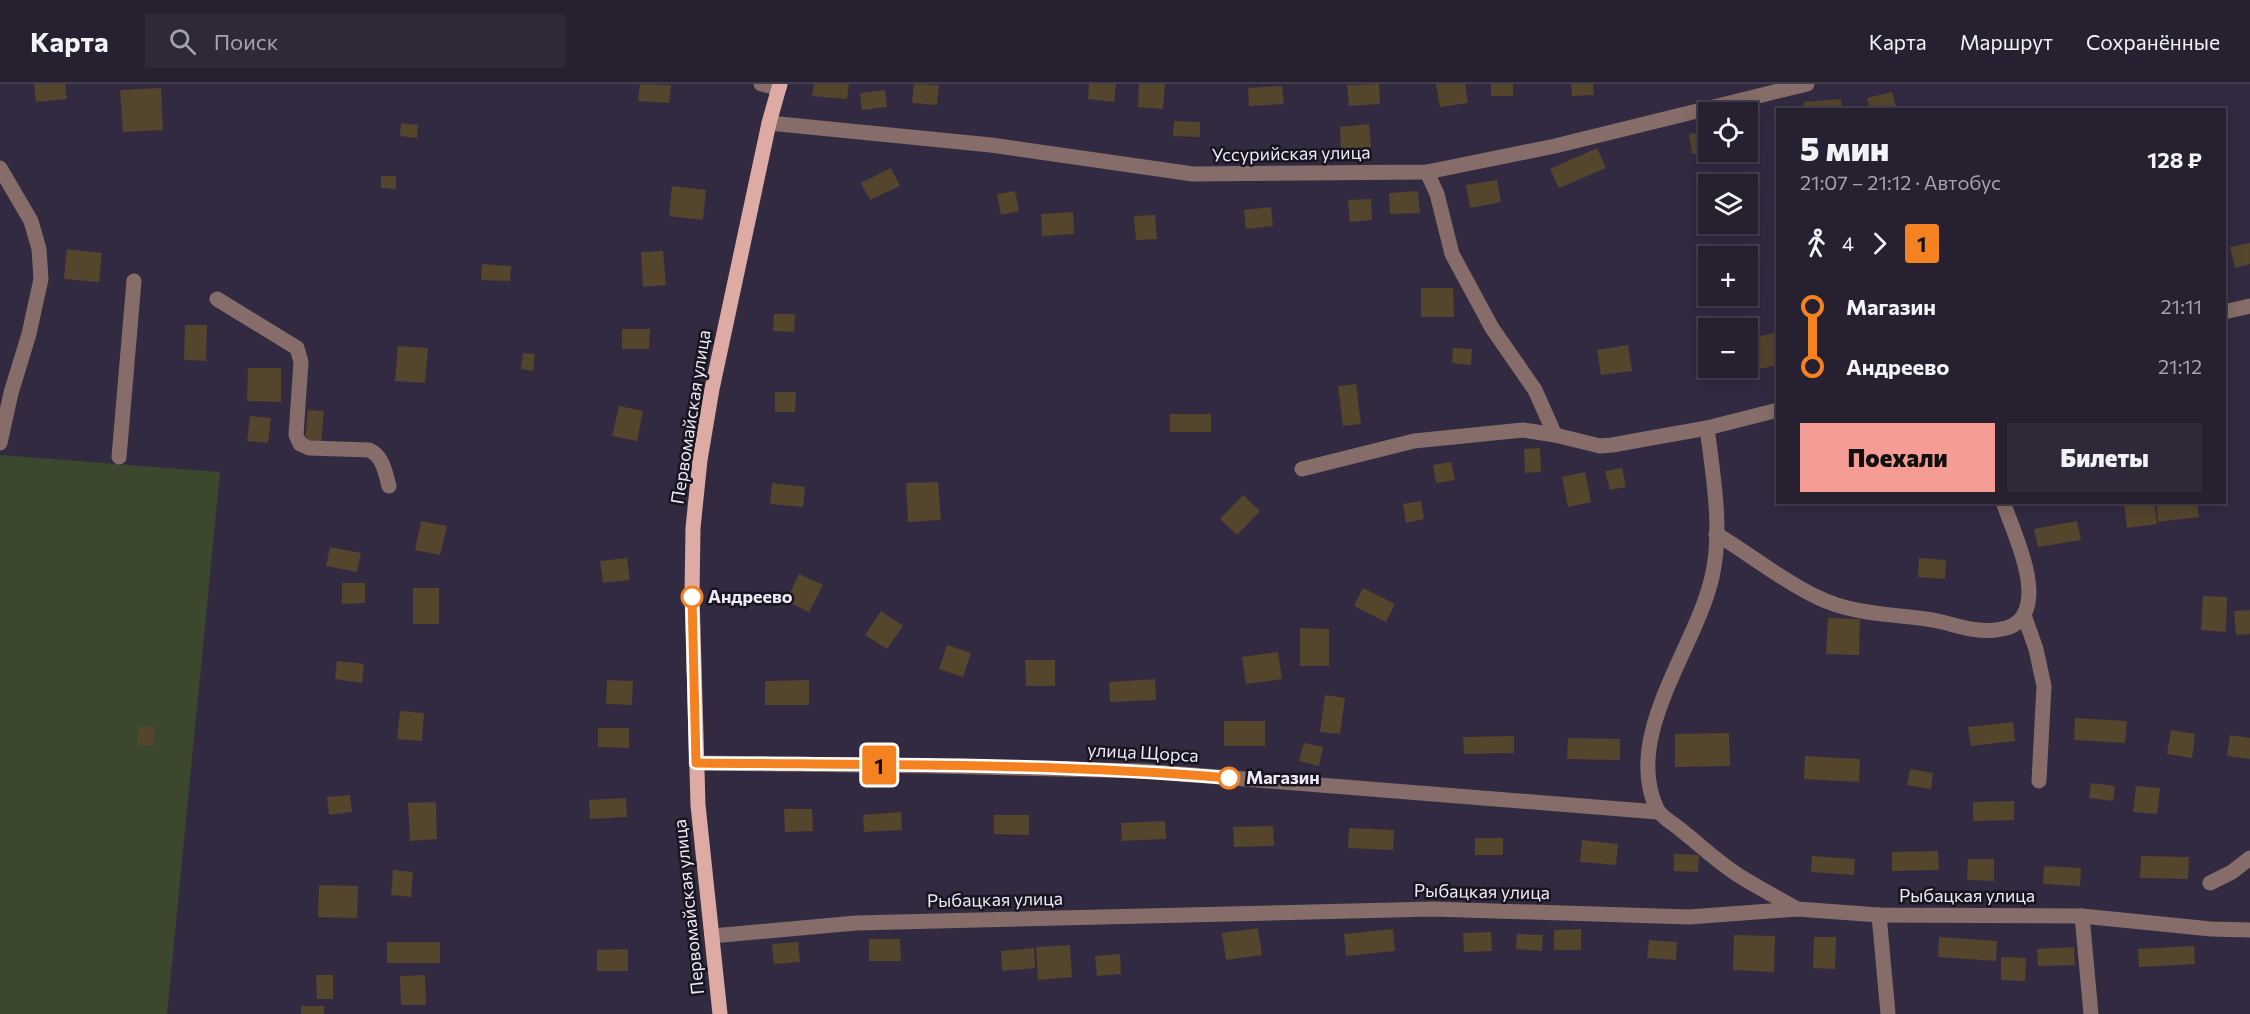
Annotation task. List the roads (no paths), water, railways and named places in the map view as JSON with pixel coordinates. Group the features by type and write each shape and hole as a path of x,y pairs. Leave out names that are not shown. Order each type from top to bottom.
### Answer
{"main road":[{"name":"Первомайская улица","path":"720,1014 698,805 692,595 693,528 700,460 712,389 779,86"}],"street":[{"path":"761,84 779,86"},
{"name":"Уссурийская улица","path":"769,123 991,145 1193,174 1427,172 1555,146 1807,84"},
{"path":"0,168 32,220 39,249 41,279 0,443"},
{"path":"1427,172 1437,194 1452,254 1492,328 1535,390 1555,435"},
{"path":"119,458 134,281"},
{"path":"216,299 297,348 301,362 296,435 300,444 309,448 374,452 380,457 389,486"},
{"path":"2226,312 2250,306"},
{"path":"1302,469 1414,441 1523,430 1600,446 1707,428 1776,411"},
{"path":"1707,428 1716,495 1713,575 1702,614 1652,726 1649,750 1651,791 1658,812 1737,874 1797,909"},
{"path":"1716,534 1818,598 1860,611 1934,621 1976,630 1995,630 2016,626 2024,615 2029,600 2025,568 2004,504"},
{"path":"2024,615 2036,650 2044,686 2039,781"},
{"name":"улица Щорса","path":"696,763 1144,771 1658,812"},
{"path":"2210,884 2232,872 2250,858"},
{"name":"Рыбацкая улица","path":"712,936 856,923 1433,909 1689,917 1797,909 1879,915 2082,916 2211,929 2250,930"},
{"path":"1879,915 1888,1014"},
{"path":"2082,916 2091,1014"}],"place":[{"name":"Андреево","path":"692,597"},
{"name":"Магазин","path":"1229,778"}]}
